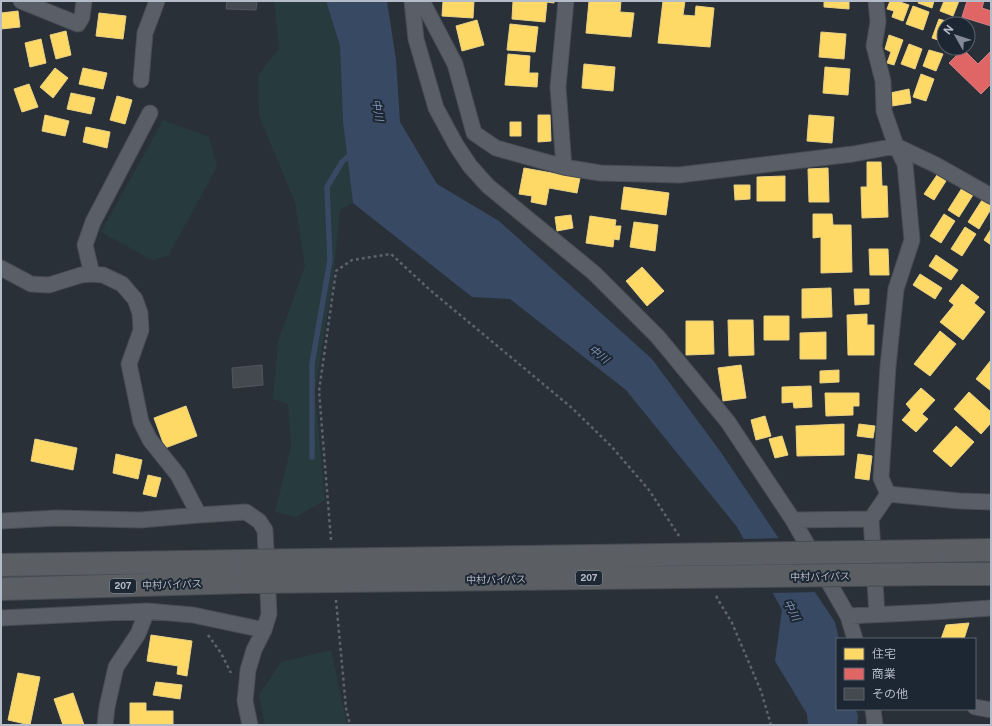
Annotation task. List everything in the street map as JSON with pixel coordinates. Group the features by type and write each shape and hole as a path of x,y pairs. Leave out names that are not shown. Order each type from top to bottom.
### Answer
{"highway":[{"name":"中村バイパス","path":"1,590 245,572 991,550"},
{"name":"中村バイパス","path":"1,565 245,572 991,574"}],"street":[{"path":"21,1 78,24 82,17 84,1"},
{"path":"141,80 145,33 156,1"},
{"path":"412,1 416,39 436,108 456,145 470,166 488,186 594,273 658,337 728,422 793,520 848,616 855,638"},
{"path":"422,1 454,64 474,133 496,148 564,167 600,173 679,175 853,154 896,146 936,165 991,196"},
{"path":"564,167 558,87 566,1"},
{"path":"876,1 878,22 874,46 883,81 884,111 896,146 905,164 912,240 896,289 888,366 882,478 888,494"},
{"path":"92,274 86,245 93,222 150,113"},
{"path":"456,145 474,133"},
{"path":"1,268 31,284 49,286 81,275 103,275 122,284 135,299 140,313 141,330 129,364 141,422 150,440 178,475 200,515"},
{"path":"888,494 960,501 991,502"},
{"path":"877,615 870,519 888,494"},
{"path":"1,521 57,518 140,520 246,512 259,521 265,530 269,614 264,630 254,650 248,670 245,701 250,725"},
{"path":"793,520 870,519"},
{"path":"848,616 991,608"},
{"path":"1,618 147,611 193,615 264,630"},
{"path":"105,725 107,707 116,667 138,634 147,611"},
{"path":"976,707 991,710"},
{"path":"873,710 875,725"}],"path":[{"path":"331,542 319,391 336,271 352,260 391,254 430,290 572,408 612,447 649,490 680,537"},
{"path":"712,590 732,623 761,691 771,725"},
{"path":"336,597 346,708 350,725"},
{"path":"193,615 221,653 231,674"}],"green space":[{"path":"274,1 326,1 340,46 343,122 353,203 340,210 334,272 315,393 325,500 296,517 275,512 291,447 288,404 273,399 278,342 305,266 295,202 259,116 258,75 279,49"},
{"path":"163,120 209,137 217,167 168,256 152,260 101,232"},
{"path":"331,650 347,725 265,725 259,695 281,662"}],"water":[{"name":"中川","path":"326,1 387,1 396,60 400,122 437,184 499,221 652,359 720,451 835,622 839,638 836,638 836,710 856,710 858,717 857,725 808,725 807,714 775,661 782,610 737,527 626,390 510,299 472,297 353,203 343,122 340,46"}],"pier":[{"path":"781,538 817,592 770,593 741,539"}],"building: 住宅":[{"path":"443,1 474,1 473,18 442,16"},
{"path":"513,1 554,1 554,3 547,2 545,22 512,19"},
{"path":"589,1 621,1 620,12 634,13 631,37 586,33"},
{"path":"663,1 685,1 683,15 695,16 696,6 714,8 710,47 658,43"},
{"path":"824,1 849,1 849,9 824,7"},
{"path":"890,1 897,1 909,5 903,21 892,17 894,11 887,9"},
{"path":"919,1 934,1 932,8 918,3"},
{"path":"944,1 959,1 953,16 940,11"},
{"path":"913,6 929,12 923,30 906,24"},
{"path":"18,11 20,27 1,29 1,13"},
{"path":"99,13 126,16 123,39 96,36"},
{"path":"477,20 484,45 462,51 456,26"},
{"path":"510,24 538,27 535,52 507,50"},
{"path":"936,27 936,39 932,38"},
{"path":"66,31 71,55 56,59 50,35"},
{"path":"821,32 846,34 844,59 819,57"},
{"path":"889,35 903,40 894,65 887,63 891,52 885,49"},
{"path":"41,39 46,63 30,67 25,43"},
{"path":"909,44 922,49 915,69 901,64"},
{"path":"929,50 936,52 936,56 942,56 936,71 923,66"},
{"path":"508,54 530,56 529,73 538,73 537,87 505,85"},
{"path":"584,64 615,67 613,91 582,88"},
{"path":"825,67 850,69 848,95 823,93"},
{"path":"55,68 68,78 53,98 40,87"},
{"path":"83,68 107,73 103,89 79,84"},
{"path":"921,74 934,79 926,101 913,97"},
{"path":"29,84 38,107 22,112 14,89"},
{"path":"909,89 911,103 892,106 890,93"},
{"path":"71,93 95,98 91,114 67,109"},
{"path":"117,96 132,100 125,124 110,120"},
{"path":"45,115 69,121 65,136 42,131"},
{"path":"538,115 550,115 551,141 538,142"},
{"path":"809,115 834,117 832,143 807,141"},
{"path":"510,122 521,122 521,136 510,136"},
{"path":"86,127 110,132 107,148 83,142"},
{"path":"867,162 881,162 882,186 887,186 888,217 862,218 861,187 867,187"},
{"path":"524,168 580,178 577,193 549,188 546,205 531,202 532,196 519,194"},
{"path":"828,168 829,202 809,202 808,169"},
{"path":"937,175 946,181 934,200 924,194"},
{"path":"785,176 785,201 757,201 757,177"},
{"path":"734,185 750,185 750,199 735,200"},
{"path":"624,187 669,193 666,215 621,209"},
{"path":"962,188 973,195 959,217 948,210"},
{"path":"982,200 991,206 991,209 979,229 968,222"},
{"path":"813,214 832,214 833,225 851,225 852,272 821,273 821,237 813,238"},
{"path":"944,214 955,221 941,243 930,236"},
{"path":"571,215 573,228 557,231 555,217"},
{"path":"590,216 616,220 615,226 621,226 619,240 614,239 613,247 586,243"},
{"path":"634,222 658,225 655,251 630,247"},
{"path":"965,227 976,234 962,256 951,249"},
{"path":"991,229 991,245 984,240"},
{"path":"869,249 888,249 889,275 870,275"},
{"path":"936,255 958,270 951,280 929,266"},
{"path":"642,267 664,291 647,306 626,281"},
{"path":"920,274 942,288 935,299 913,285"},
{"path":"962,284 979,297 974,303 985,312 963,340 940,322 954,305 949,301"},
{"path":"831,288 832,317 802,318 802,289"},
{"path":"854,289 869,289 869,304 855,305"},
{"path":"867,314 867,325 874,325 874,355 848,355 847,315"},
{"path":"764,316 789,316 789,340 764,340"},
{"path":"728,320 753,320 754,355 729,356"},
{"path":"686,321 713,321 714,354 686,355"},
{"path":"940,331 956,344 930,376 914,364"},
{"path":"826,332 826,359 800,359 800,333"},
{"path":"991,360 991,391 976,379"},
{"path":"741,365 746,398 723,401 718,368"},
{"path":"839,370 839,382 820,383 820,371"},
{"path":"811,386 812,407 794,408 793,402 782,403 782,387"},
{"path":"921,388 935,400 922,414 928,419 916,432 902,420 911,410 906,404"},
{"path":"969,392 991,412 991,423 981,434 954,409"},
{"path":"825,393 859,393 859,406 853,406 853,415 826,416"},
{"path":"186,406 197,436 165,448 154,418"},
{"path":"765,416 771,436 756,440 751,420"},
{"path":"844,424 844,455 797,456 796,426"},
{"path":"859,424 875,426 873,438 857,436"},
{"path":"956,426 974,442 951,467 933,451"},
{"path":"782,436 788,455 775,458 769,439"},
{"path":"35,439 77,448 73,470 31,461"},
{"path":"116,454 142,460 138,479 113,473"},
{"path":"858,454 872,456 869,480 855,478"},
{"path":"148,475 161,478 156,497 143,494"},
{"path":"969,623 964,638 941,638 946,625"},
{"path":"151,635 192,641 187,676 177,674 178,666 147,661"},
{"path":"18,673 40,677 30,725 8,720"},
{"path":"156,682 182,685 180,699 153,695"},
{"path":"73,693 84,725 63,725 54,699"},
{"path":"130,703 146,703 146,711 173,711 173,725 130,725"}],"building: 商業":[{"path":"967,1 984,1 982,8 991,11 991,26 976,21 976,16 962,16"},
{"path":"991,51 991,84 981,94 949,63 956,56 970,56 978,64"}],"building: その他":[{"path":"227,1 257,1 256,10 226,9"},
{"path":"262,365 263,385 233,388 232,368"}],"waterway":[{"path":"312,457 312,364 330,260 327,187 342,162 352,153"}]}
